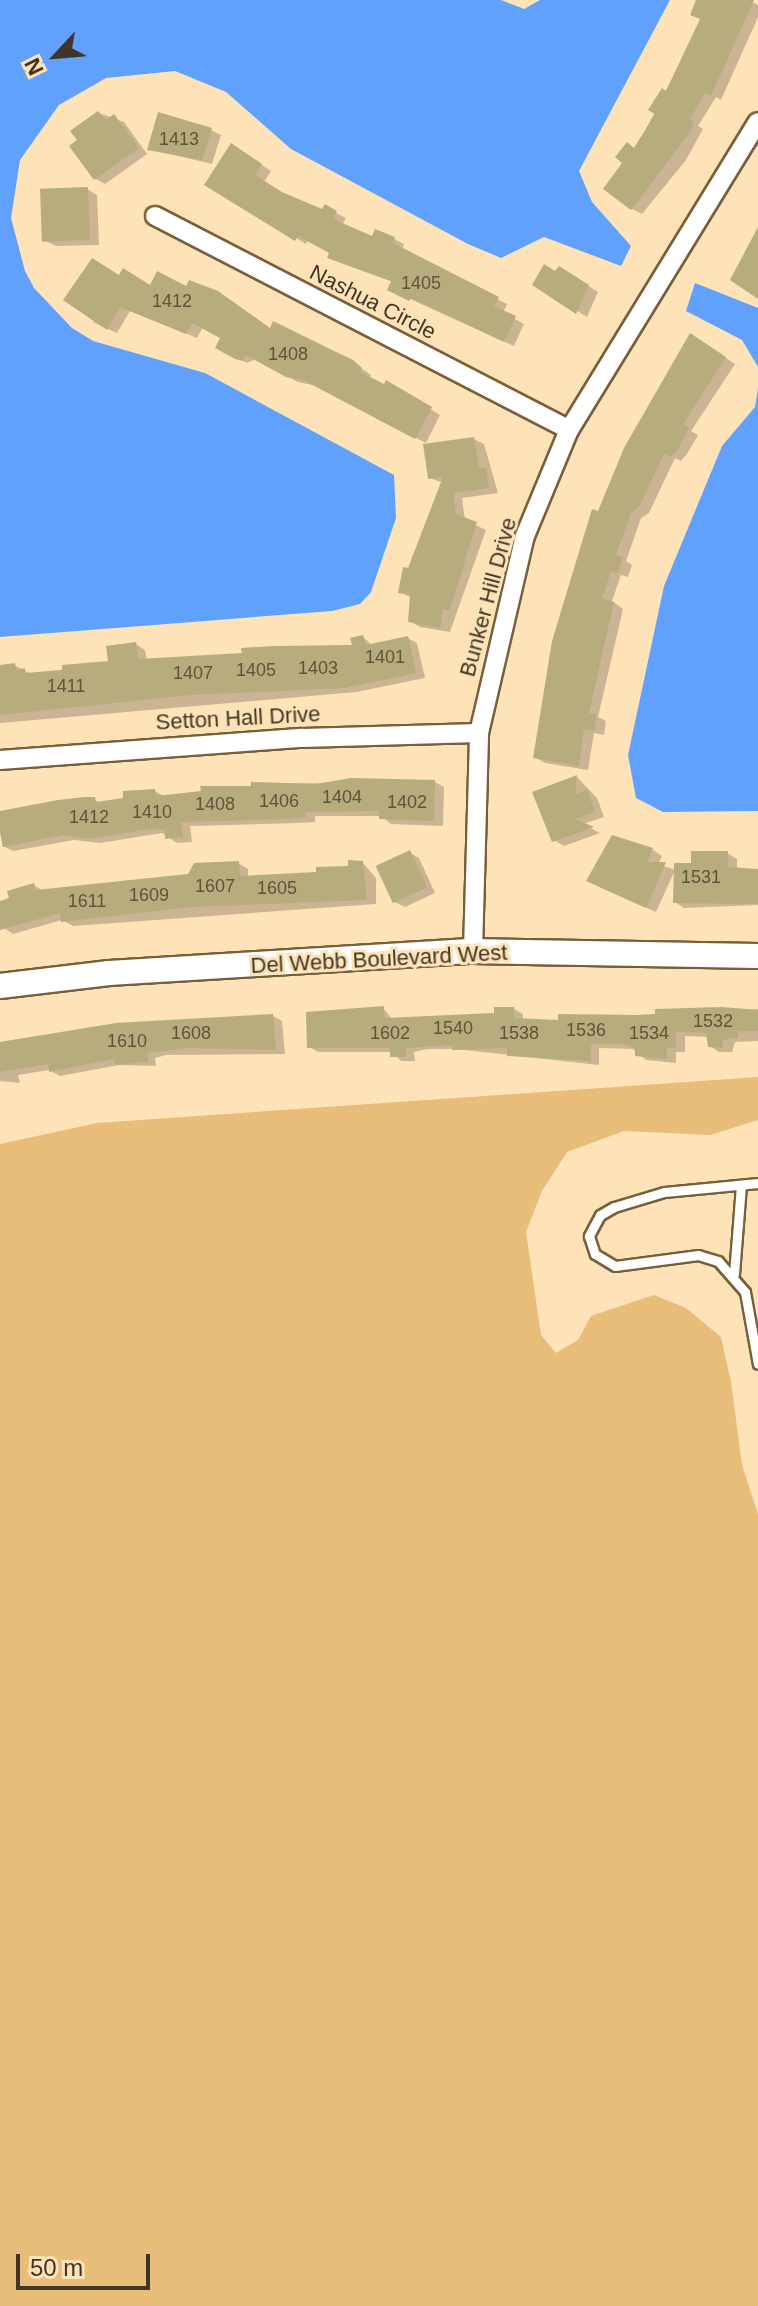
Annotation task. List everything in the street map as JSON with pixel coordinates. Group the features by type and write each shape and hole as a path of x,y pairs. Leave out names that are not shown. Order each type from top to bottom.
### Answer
{"street":[{"name":"Bunker Hill Drive","path":"473,951 479,733 525,536 569,430 758,122"},
{"name":"Nashua Circle","path":"155,216 569,430"},
{"name":"Setton Hall Drive","path":"0,760 302,738 479,733"},
{"name":"Del Webb Boulevard West","path":"0,986 109,973 473,951 758,956"}],"lane":[{"path":"758,1183 664,1192 614,1207 600,1215 589,1236 595,1254 607,1265 698,1255 718,1261 734,1274 745,1292 758,1364"},
{"path":"734,1274 741,1185"}],"shaded area":[{"path":"758,1077 758,1120 710,1135 624,1131 567,1152 542,1191 526,1232 541,1335 556,1353 578,1340 591,1316 654,1295 686,1308 721,1337 731,1382 742,1465 758,1514 758,2306 0,2306 0,1144 97,1123"}],"water":[{"path":"0,0 501,0 524,9 540,0 670,0 579,171 592,202 631,246 621,266 544,237 501,258 468,244 291,149 226,92 175,71 106,78 59,105 20,160 11,218 25,271 34,288 72,328 93,341 205,373 394,475 396,518 371,592 360,604 332,611 0,637"},
{"path":"695,283 758,308 758,367 742,340 686,311"},
{"path":"758,388 758,811 663,812 636,798 628,755 664,586 722,446 755,407"}],"building":[{"path":"696,0 754,0 711,96 705,93 690,119 694,122 690,132 631,210 603,189 622,163 615,157 627,142 634,148 655,114 648,110 662,88 666,91 700,19 690,15"},
{"path":"98,111 106,120 114,114 139,148 94,180 69,146 77,140 70,131"},
{"path":"158,112 212,128 202,160 147,150"},
{"path":"231,143 262,164 255,175 282,192 322,209 325,204 337,211 333,219 372,236 375,229 395,237 393,243 499,297 494,306 516,316 504,342 411,298 409,301 387,290 391,281 327,258 329,253 298,236 295,241 204,185"},
{"path":"88,187 90,240 42,242 40,189"},
{"path":"758,227 758,299 730,280"},
{"path":"92,258 119,275 123,268 150,285 157,271 186,286 189,280 218,291 270,328 273,321 353,360 362,368 360,372 384,384 386,380 432,407 415,439 305,381 286,377 246,355 243,361 235,359 215,348 220,338 192,323 186,334 120,307 107,330 63,300"},
{"path":"544,264 555,271 559,266 589,285 576,314 532,285"},
{"path":"690,333 726,357 683,424 689,428 678,449 671,457 664,454 639,507 631,513 616,555 623,557 618,573 611,571 602,598 614,602 589,713 597,714 594,731 584,729 579,766 533,758 552,641 592,509 598,511 624,448"},
{"path":"474,437 479,469 486,468 489,488 453,493 456,514 477,522 453,600 449,610 443,609 440,628 408,622 410,595 398,593 403,567 408,568 443,477 428,479 423,444"},
{"path":"363,635 366,645 408,636 416,673 345,688 191,695 0,715 0,665 15,663 16,670 25,668 25,673 62,670 62,665 108,661 106,646 136,642 138,659 242,653 241,648 352,645 350,638"},
{"path":"577,775 575,795 587,790 595,812 575,819 594,827 552,842 532,792"},
{"path":"351,778 435,780 434,821 379,819 379,811 306,812 306,817 287,819 181,822 183,837 165,839 165,830 151,829 89,839 63,835 3,847 0,832 0,811 58,800 95,797 96,802 123,798 123,791 155,789 156,796 201,791 200,786 251,786 251,782 316,784"},
{"path":"612,835 653,848 647,862 666,862 646,908 586,881"},
{"path":"410,850 427,887 393,903 376,866"},
{"path":"691,851 728,851 728,867 758,869 758,904 673,903 674,863 691,863"},
{"path":"348,860 363,861 367,900 190,907 61,922 60,913 0,930 0,901 9,898 7,891 34,883 36,890 188,874 194,863 239,861 240,876 316,872 316,867 348,866"},
{"path":"384,1006 384,1018 494,1013 494,1007 514,1007 514,1018 558,1020 558,1014 636,1015 655,1014 655,1009 722,1007 758,1010 758,1031 738,1031 738,1038 723,1040 723,1048 708,1047 706,1033 676,1032 676,1048 667,1048 667,1059 635,1056 635,1048 622,1044 591,1044 591,1061 507,1056 507,1048 452,1050 452,1045 406,1048 406,1057 390,1057 390,1048 307,1048 306,1012"},
{"path":"273,1014 276,1050 187,1048 147,1053 148,1062 115,1065 114,1059 49,1072 48,1064 0,1072 0,1042 116,1023"}]}
